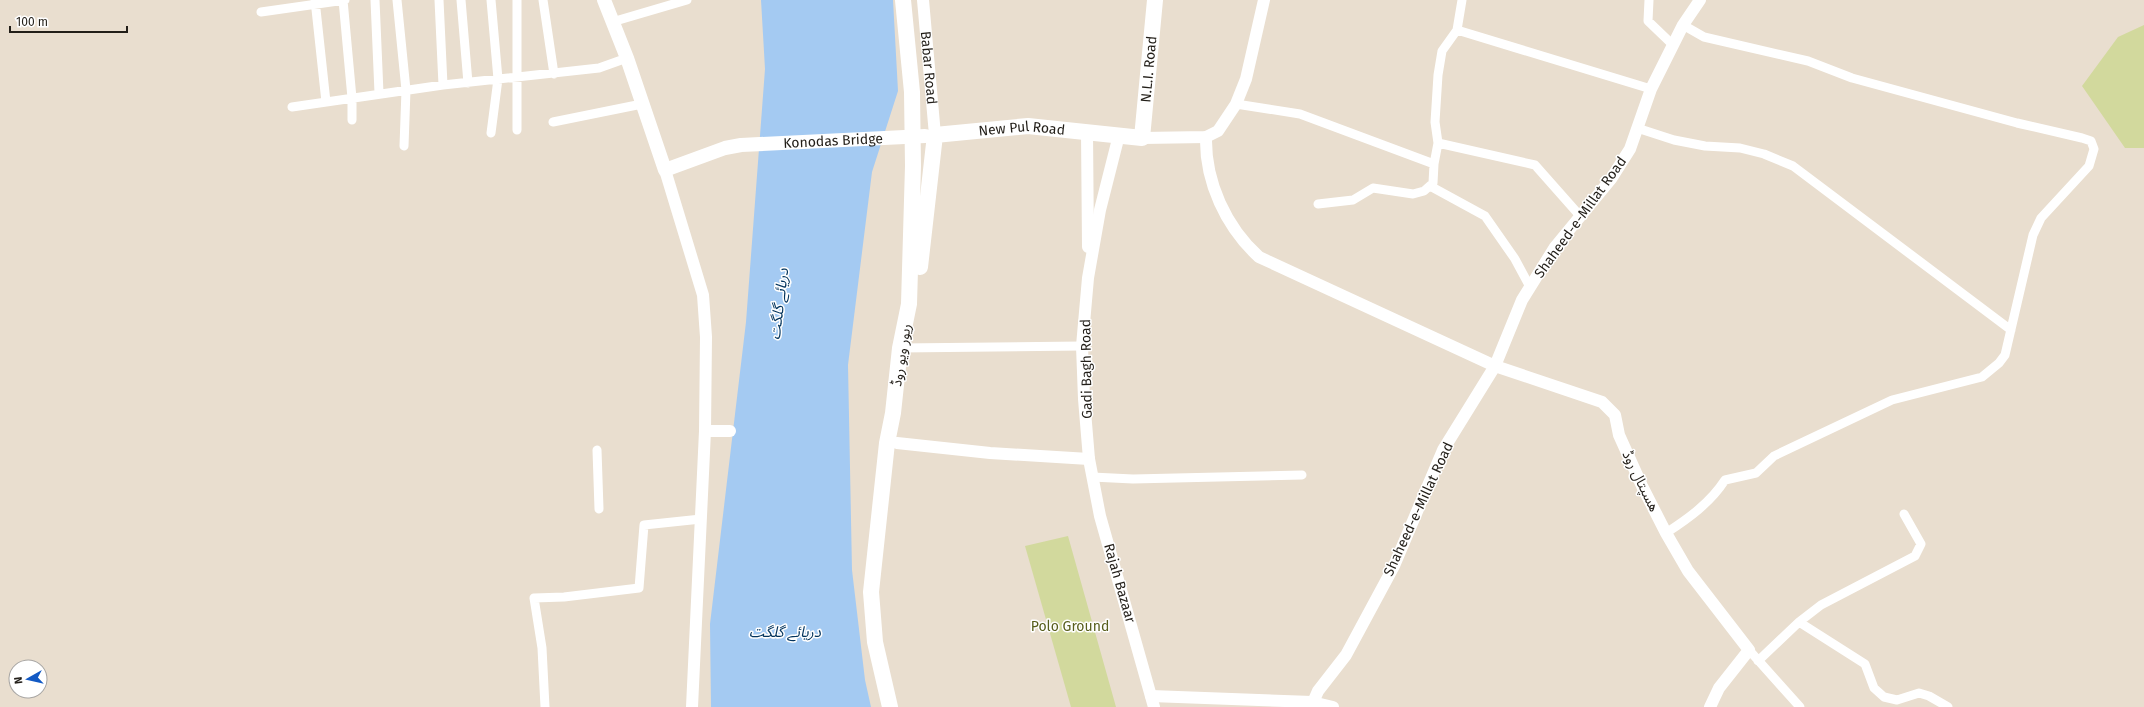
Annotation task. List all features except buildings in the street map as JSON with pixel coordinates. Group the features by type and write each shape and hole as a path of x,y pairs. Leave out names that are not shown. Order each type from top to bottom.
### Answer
{"highway":[{"name":"ریور ویو روڈ","path":"890,707 875,642 871,592 900,348 909,304 913,166 912,92 903,0"},
{"name":"N.L.I. Road","path":"1142,138 1155,0"},
{"name":"New Pul Road","path":"930,135 1012,127 1119,135"},
{"path":"909,304 915,296 918,286 930,135"},
{"path":"1119,135 1142,138"}],"main road":[{"path":"604,0 627,58 665,170 703,295 706,337 705,431 692,707"},
{"name":"Babar Road","path":"923,0 930,135"},
{"path":"1142,138 1206,137 1218,131 1236,104 1250,68 1264,0"},
{"name":"Shaheed-e-Millat Road","path":"1311,705 1346,655 1394,566 1443,450 1495,366 1522,300 1555,247 1611,179 1630,149 1651,89 1683,25 1700,0"},
{"name":"Gadi Bagh Road","path":"1087,132 1088,278"},
{"name":"Konodas Bridge","path":"665,170 725,148 741,145 930,135"},
{"name":"Gadi Bagh Road","path":"1089,459 1082,346 1088,278 1100,210 1119,135"},
{"name":"ھسپتال روڈ","path":"1206,137 1208,170 1213,187 1238,232 1259,257 1495,366 1602,402 1615,415 1619,435 1666,533 1688,571 1749,650"},
{"path":"1087,209 1100,210"},
{"path":"705,431 730,431"},
{"path":"897,443 990,453 1089,459"},
{"name":"Rajah Bazaar","path":"1089,459 1100,516 1153,701"},
{"path":"1710,707 1719,688 1749,650"},
{"path":"1153,701 1311,705 1333,707"}],"street":[{"path":"261,12 316,2 340,0 352,98 352,120"},
{"path":"375,0 379,93"},
{"path":"397,0 406,90 404,146"},
{"path":"439,0 443,85"},
{"path":"461,0 468,83"},
{"path":"491,0 498,79 491,134"},
{"path":"517,0 517,130"},
{"path":"543,0 554,74"},
{"path":"612,22 687,0"},
{"path":"1318,204 1353,200 1373,188 1413,194 1424,191 1433,183 1434,164 1438,143 1435,122 1438,75 1442,51 1457,30 1462,0"},
{"path":"1649,0 1648,21 1673,45"},
{"path":"316,2 326,102"},
{"path":"1666,533 1698,512 1716,493 1725,480 1756,472 1774,456 1892,400 1982,377 1999,363 2005,355 2033,234 2041,218 2088,166 2094,149 2091,141 1852,78 1808,61 1704,37 1683,25"},
{"path":"1457,30 1651,89"},
{"path":"292,107 379,93 599,68 627,58"},
{"path":"553,122 642,104"},
{"path":"1236,104 1300,114 1434,164"},
{"path":"1637,128 1674,140 1705,146 1740,148 1764,154 1793,166 2011,330"},
{"path":"1438,143 1535,165 1581,217"},
{"path":"1430,186 1484,216 1516,259 1530,287"},
{"path":"900,348 1082,346"},
{"path":"597,450 599,509"},
{"path":"1092,477 1133,479 1302,475"},
{"path":"1758,661 1799,622 1821,605 1915,556 1921,544 1904,514"},
{"path":"545,707 542,648 534,598 564,597 639,588 644,525 701,519"},
{"path":"1799,622 1865,664 1874,688 1884,697 1898,700 1919,693 1948,707"},
{"path":"1749,650 1800,707"}],"green space":[{"path":"2144,25 2144,148 2125,148 2082,86 2118,37"},
{"name":"Polo Ground","path":"1068,536 1116,707 1071,707 1025,546"}],"water":[{"name":"دریائے گلگت","path":"761,0 893,0 898,91 872,172 848,365 852,570 865,680 871,707 711,707 710,624 746,322 765,69"}]}
